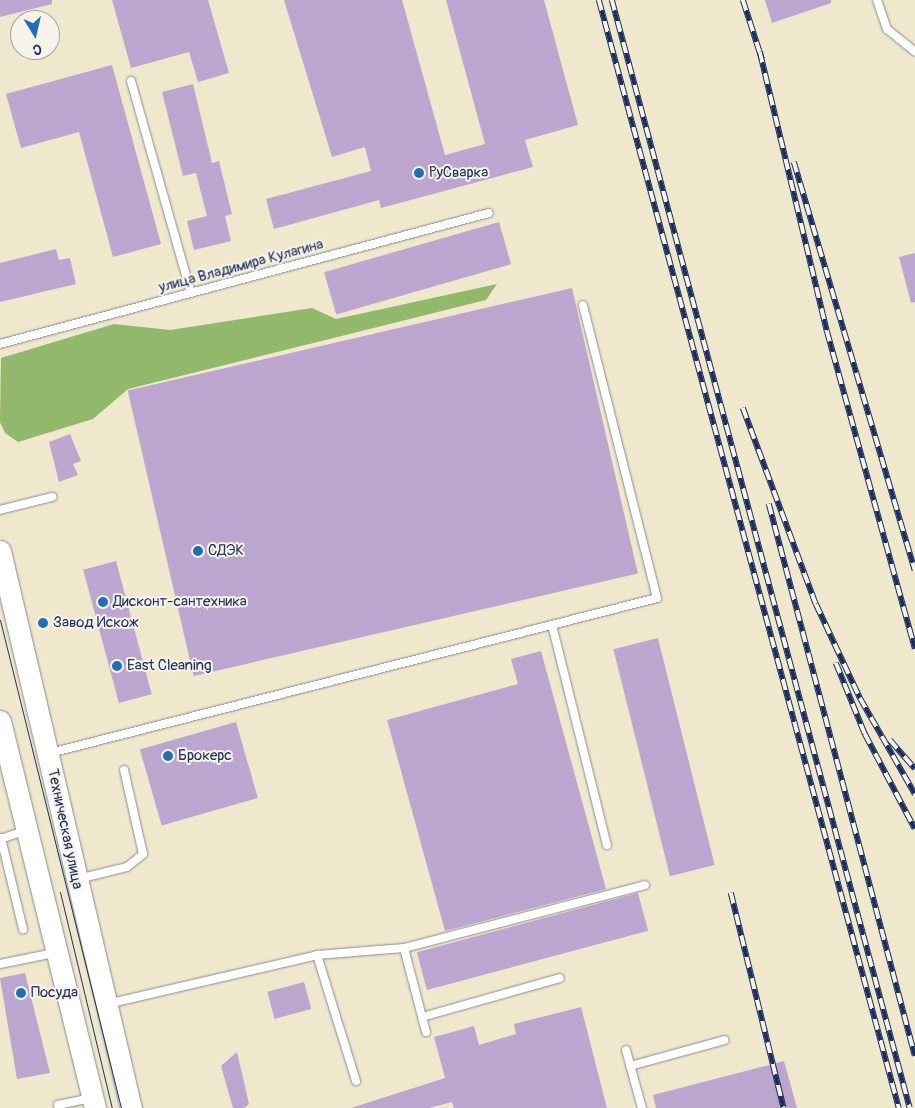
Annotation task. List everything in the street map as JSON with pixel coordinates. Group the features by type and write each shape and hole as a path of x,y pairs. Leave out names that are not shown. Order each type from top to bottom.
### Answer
{"main road":[{"name":"Техническая улица","path":"0,551 48,753 75,879 131,1108"},
{"path":"0,721 94,1102"}],"lane":[{"path":"877,0 887,29 915,52"},
{"path":"132,81 191,293"},
{"name":"улица Владимира Кулагина","path":"0,344 489,213"},
{"path":"48,753 657,598 583,305"},
{"path":"0,510 52,497"},
{"path":"552,625 607,845"},
{"path":"75,879 127,867 143,854 124,770"},
{"path":"24,929 0,839 26,830"},
{"path":"105,1005 317,956 404,948 646,884"},
{"path":"404,948 426,1032"},
{"path":"0,964 56,952"},
{"path":"317,956 356,1081"},
{"path":"422,1017 560,978"},
{"path":"630,1066 725,1040"},
{"path":"626,1050 642,1108"},
{"path":"58,1105 94,1102"}],"green space":[{"path":"497,284 486,300 128,389 93,419 18,442 5,433 0,422 1,358 114,324 170,330 312,308 336,319"}],"building":[{"path":"0,0 52,0 52,4 28,10 10,10 10,14 0,17"},
{"path":"112,0 208,0 229,73 198,82 189,52 131,68"},
{"path":"284,0 402,0 445,155 485,144 446,0 544,0 578,125 525,140 533,167 381,208 379,200 274,229 266,199 371,171 365,147 332,157"},
{"path":"765,0 831,0 831,3 772,23"},
{"path":"112,65 161,244 113,257 79,132 21,148 6,94"},
{"path":"193,84 212,163 219,161 232,214 225,216 231,241 194,250 187,221 207,216 196,173 183,176 162,92"},
{"path":"499,222 511,264 336,314 324,272"},
{"path":"56,249 59,260 70,258 76,284 0,302 0,263"},
{"path":"915,253 915,302 911,303 899,257"},
{"path":"572,288 638,573 194,676 128,391"},
{"path":"70,434 81,461 73,464 78,475 59,482 49,442"},
{"path":"116,561 152,694 119,703 83,570"},
{"path":"658,638 715,865 670,876 613,649"},
{"path":"541,651 606,889 445,931 387,720 518,684 511,659"},
{"path":"236,722 258,798 162,826 140,750"},
{"path":"638,893 648,931 427,990 417,952"},
{"path":"25,973 50,1073 17,1079 0,978"},
{"path":"304,982 311,1009 275,1019 267,992"},
{"path":"581,1007 607,1108 454,1108 452,1102 429,1108 351,1108 445,1078 434,1037 474,1026 479,1045 516,1034 514,1024"},
{"path":"237,1052 249,1104 244,1108 233,1108 221,1066"},
{"path":"784,1061 797,1108 656,1108 653,1095"}],"tram line":[{"path":"0,620 121,1108"},
{"path":"60,892 112,1108"}],"railway":[{"path":"599,0 899,1108"},
{"path":"612,0 910,1108"},
{"path":"743,0 762,59"},
{"path":"760,52 827,331 915,649"},
{"path":"794,162 915,570"},
{"path":"743,408 816,604 860,698 915,794"},
{"path":"769,504 915,1056"},
{"path":"836,663 865,734 915,829"},
{"path":"890,740 915,769"},
{"path":"731,893 784,1108"}],"place":[{"name":"РуСварка","path":"419,173"},
{"name":"СДЭК","path":"198,551"},
{"name":"Дисконт-сантехника","path":"103,602"},
{"name":"Завод Искож","path":"43,623"},
{"name":"East Cleaning","path":"117,666"},
{"name":"Брокерс","path":"168,756"},
{"name":"Посуда","path":"21,993"}]}
